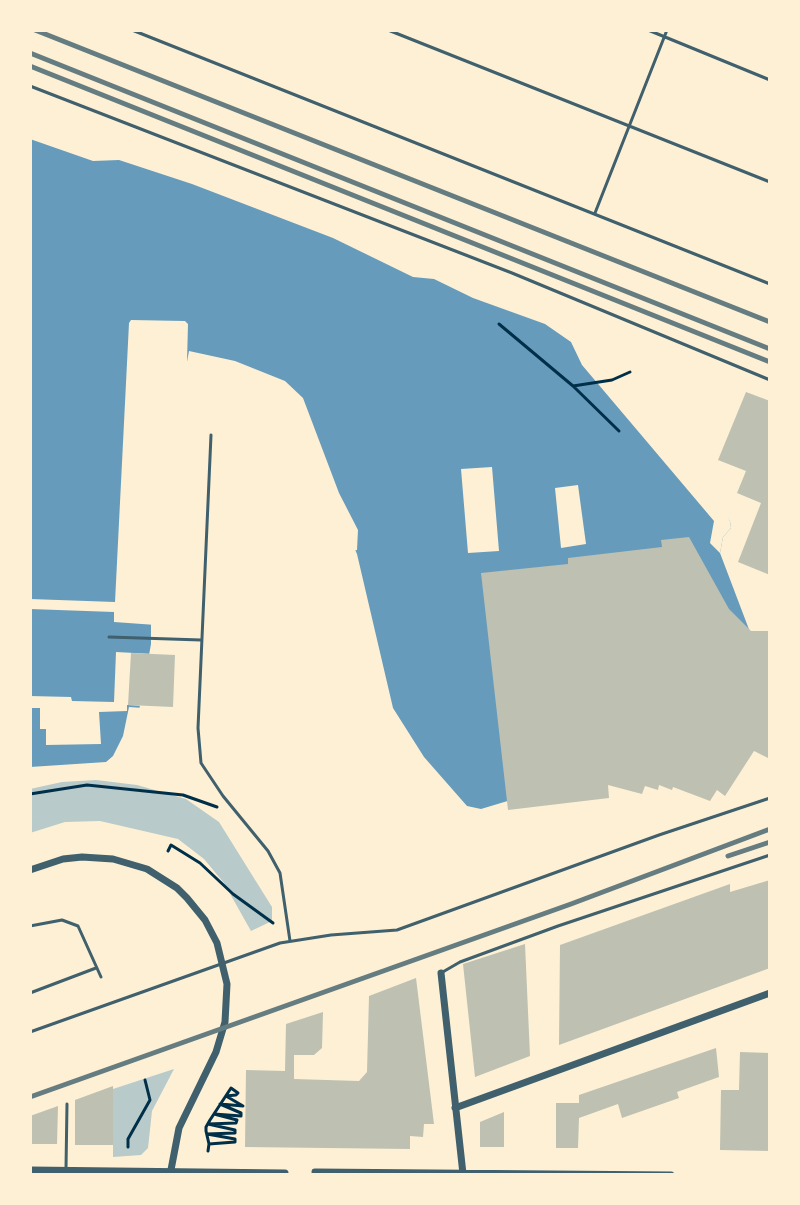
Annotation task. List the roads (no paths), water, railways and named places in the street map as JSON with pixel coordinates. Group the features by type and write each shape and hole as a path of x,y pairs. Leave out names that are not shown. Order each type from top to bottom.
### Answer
{"street":[{"path":"30,870 63,859 82,857 133,864 177,888 212,931 225,969 225,1022 216,1052 186,1110 174,1146 170,1174"},
{"path":"441,973 462,1174"},
{"path":"455,1108 770,993"},
{"path":"30,1170 286,1174"},
{"path":"315,1172 671,1175"}],"lane":[{"path":"132,30 770,284"},
{"path":"388,30 770,182"},
{"path":"648,30 770,80"},
{"path":"595,214 667,30"},
{"path":"30,86 512,273 770,380"},
{"path":"211,435 198,728 201,763 236,813 268,851 280,873 290,941"},
{"path":"109,637 201,640"},
{"path":"30,1032 290,941 397,930 770,798"},
{"path":"441,973 460,962 558,926 770,855"},
{"path":"30,926 62,920 78,926 101,977"},
{"path":"30,993 96,968"},
{"path":"66,1169 67,1104"}],"water":[{"path":"30,116 562,323 730,521 731,528 723,537 720,553 761,661 756,726 481,809 467,806 424,757 393,708 357,554 325,482 302,405 271,380 188,361 166,368 151,387 151,644 138,716 114,762 30,771"}],"railway":[{"path":"35,30 770,322"},
{"path":"30,53 770,349"},
{"path":"30,66 770,362"},
{"path":"30,1097 571,904 770,829"},
{"path":"728,856 770,842"}]}
